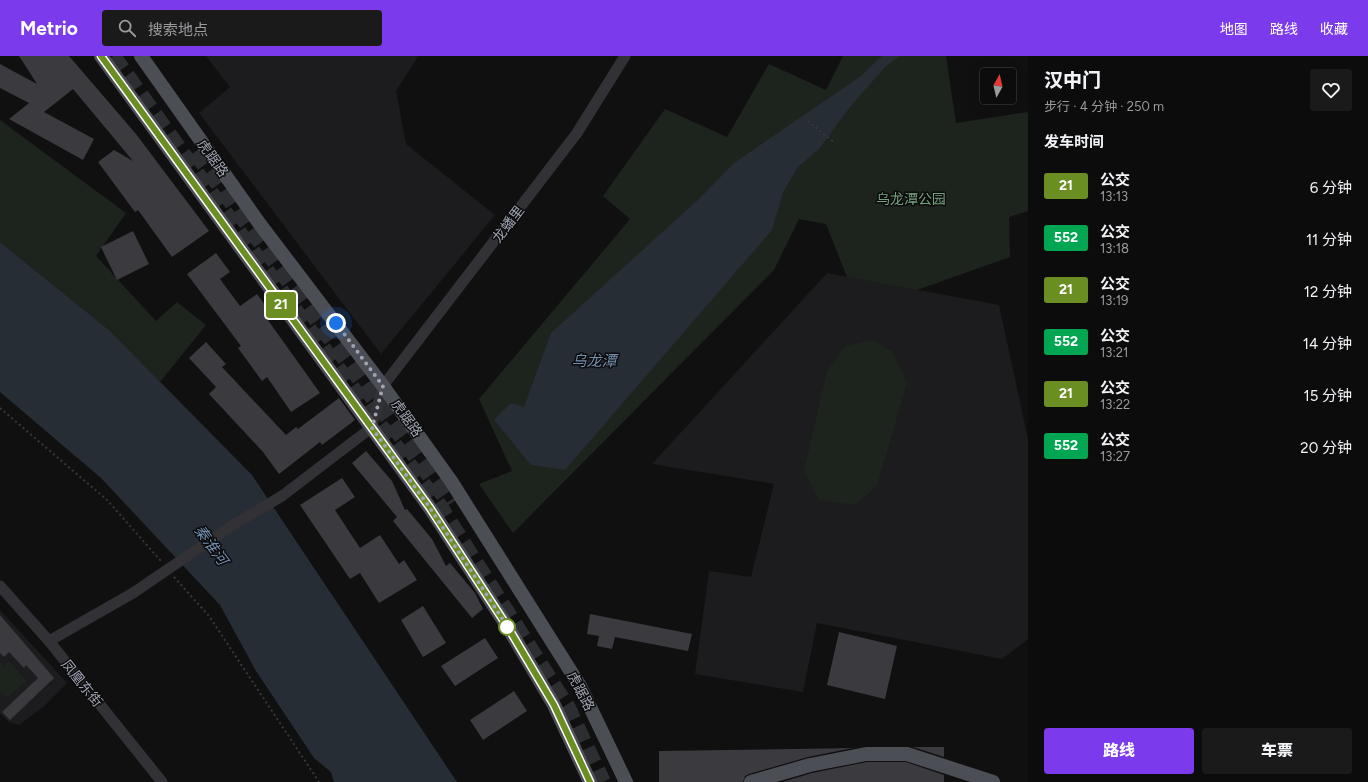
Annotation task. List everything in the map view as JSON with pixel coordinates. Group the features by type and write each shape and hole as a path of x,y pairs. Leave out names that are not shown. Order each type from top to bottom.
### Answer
{"main road":[{"path":"101,56 430,508 509,629 554,705 590,782"},
{"name":"虎踞路","path":"141,56 259,222 383,386 451,482 580,686 626,782"},
{"path":"751,782 810,765 866,754 907,754 993,782"}],"street":[{"name":"龙蟠里","path":"383,386 577,133 625,56"},
{"path":"48,641 133,593 233,525 282,496 372,428 383,386"},
{"name":"凤凰东街","path":"0,586 48,641 162,782"}],"path":[{"path":"808,121 835,143"},
{"path":"0,408 107,500 163,564"},
{"path":"173,576 209,616 319,782"}],"shaded area":[{"path":"206,56 418,56 396,91 406,144 495,215 381,354 199,113 230,87"},
{"path":"827,273 999,305 1028,439 1028,639 1002,659 817,623 803,692 695,674 709,571 751,577 774,484 652,464"},
{"path":"0,610 67,683 42,708 19,725 9,722 0,714"}],"green space":[{"name":"乌龙潭公园","path":"843,56 946,56 956,123 1028,112 1028,211 1009,217 1010,257 917,290 847,277 826,224 799,219 774,270 513,533 479,484 512,471 479,399 630,219 603,196 665,109 727,137 769,64 826,90"},
{"path":"0,120 126,213 96,256 156,321 177,302 206,325 160,382 109,330 0,242"},
{"path":"872,340 893,352 907,383 877,486 855,505 819,500 804,470 827,371 845,346"},
{"path":"9,661 26,681 7,698 0,691 0,662 4,666"}],"water":[{"name":"乌龙潭","path":"882,56 900,56 886,66 850,107 819,149 798,167 783,192 772,230 565,470 531,465 494,420 511,403 524,407 551,333 700,198 734,163 861,76"},
{"name":"秦淮河","path":"0,242 109,330 252,475 457,782 334,782 331,772 314,758 256,671 220,605 101,478 0,392"}],"building":[{"path":"19,56 69,56 136,134 209,231 172,257 138,210 135,212 98,162 114,150 133,161 73,89 44,112 94,139 83,160 9,119 29,103 0,88 0,64 37,84"},
{"path":"133,231 149,264 117,280 101,247"},
{"path":"216,253 230,272 220,279 240,306 257,294 270,312 265,316 320,393 291,412 267,377 262,381 238,348 241,346 187,274"},
{"path":"206,342 226,364 222,367 286,435 296,427 298,429 339,398 355,420 322,445 320,442 279,474 263,452 209,394 216,387 189,358"},
{"path":"366,451 392,481 405,510 407,509 432,539 446,566 450,563 475,593 483,609 472,618 393,521 397,517 352,463"},
{"path":"342,478 355,497 335,510 360,548 380,535 399,564 404,560 417,580 379,603 360,573 350,579 300,505"},
{"path":"423,606 446,643 423,657 401,620"},
{"path":"590,614 692,634 688,651 615,637 612,649 597,646 599,636 587,634"},
{"path":"0,615 54,678 10,720 2,712 38,678 26,665 24,668 9,652 4,657 0,653"},
{"path":"839,632 897,646 885,699 827,685"},
{"path":"485,638 498,658 455,686 441,666"},
{"path":"514,691 527,711 483,740 470,720"},
{"path":"913,747 944,747 944,757"},
{"path":"853,748 808,757 749,774 745,776 743,782 659,782 659,751"},
{"path":"867,762 906,762 944,775 944,782 782,782 812,773"}],"tunnel":[{"path":"113,56 294,309 439,505 568,708 603,782"},
{"path":"195,152 450,504"}],"bus line":[{"name":"21","path":"101,56 430,508 509,629 554,705 590,782"}],"route":[{"path":"336,323 383,386 372,428 430,508 509,629 507,627"}]}
